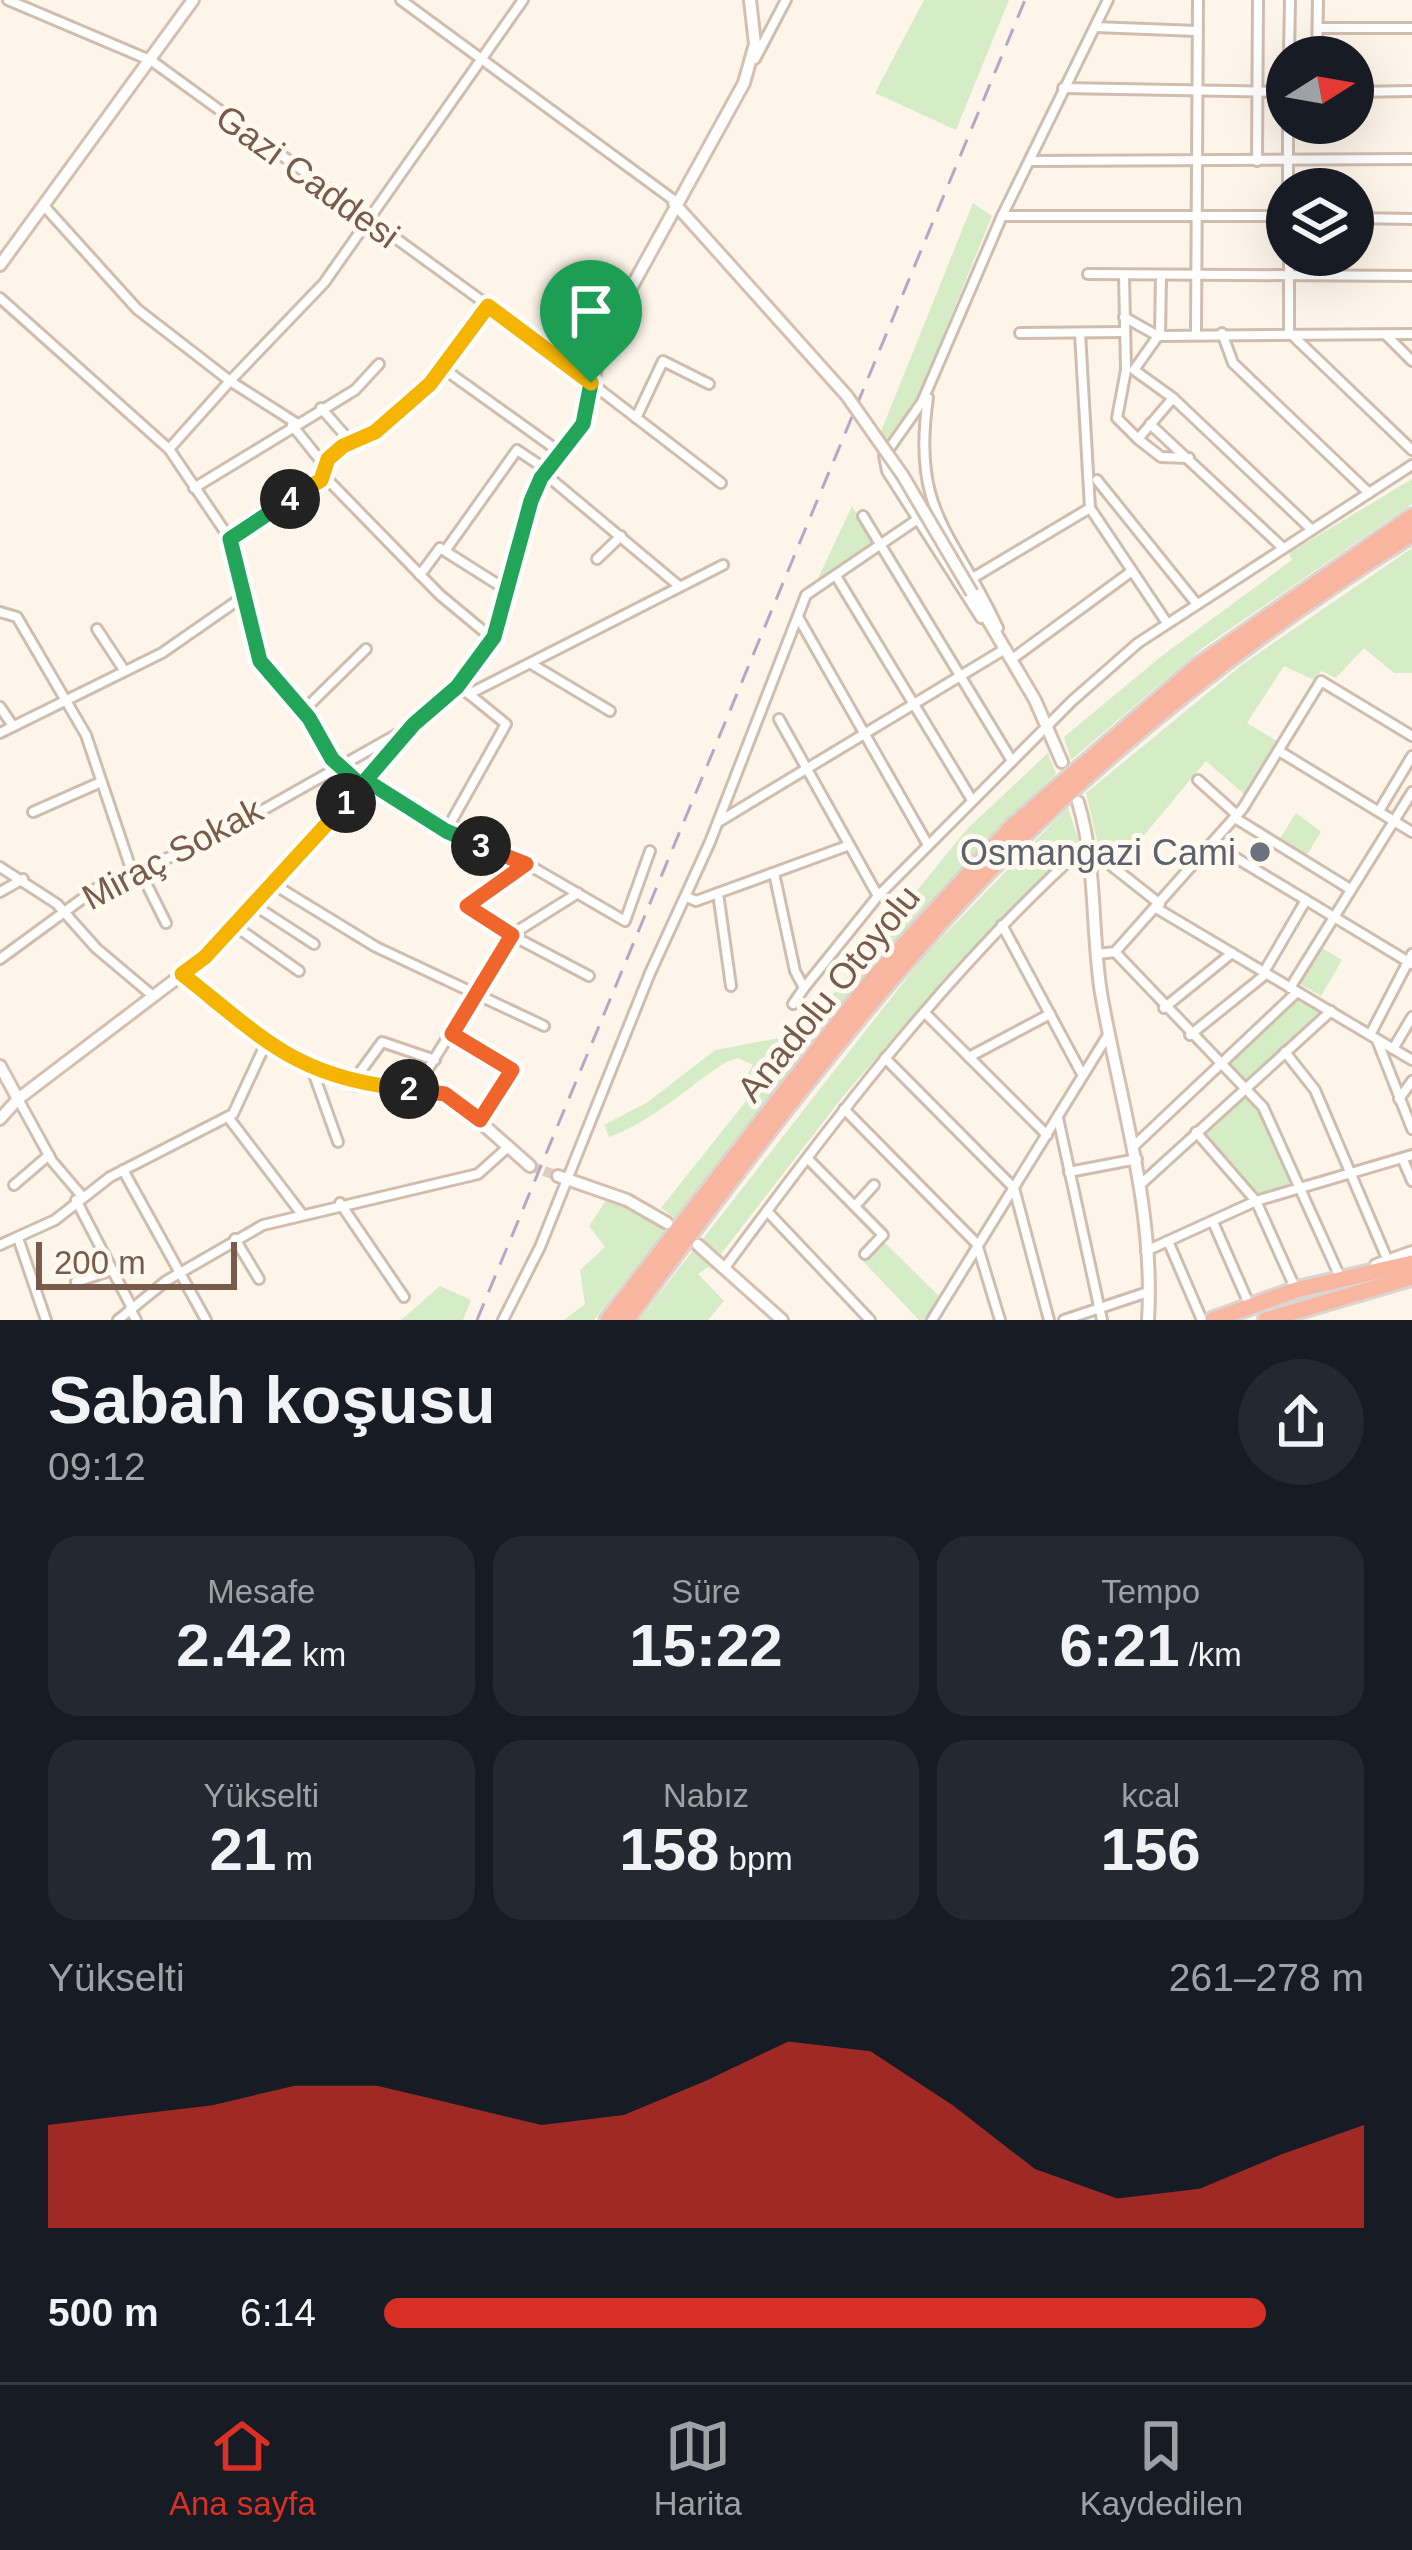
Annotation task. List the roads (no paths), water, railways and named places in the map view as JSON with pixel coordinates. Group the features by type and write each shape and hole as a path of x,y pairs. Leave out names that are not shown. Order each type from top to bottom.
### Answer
{"highway":[{"name":"Anadolu Otoyolu","path":"608,1320 872,980 1012,827 1086,757 1198,666 1412,518"},
{"name":"Anadolu Otoyolu","path":"626,1320 844,1038 947,914 1113,753 1198,685 1412,534"},
{"path":"1198,685 1412,544"},
{"path":"1213,1320 1323,1283 1412,1263"},
{"path":"1265,1320 1412,1277"}],"street":[{"name":"Gazi Caddesi","path":"8,0 152,61 722,483"},
{"path":"0,265 193,0"},
{"path":"400,0 675,202 847,396 972,586"},
{"path":"170,449 324,283 523,0"},
{"path":"749,70 756,29 750,0"},
{"path":"463,691 493,638 546,472 583,424 603,339 786,0"},
{"path":"1010,654 883,462 930,384 1002,216 1108,0"},
{"path":"1196,333 1198,0"},
{"path":"1257,161 1258,0"},
{"path":"1288,36 1289,0"},
{"path":"1318,0 1318,36"},
{"path":"1095,27 1197,31"},
{"path":"1318,28 1412,28"},
{"path":"1064,88 1266,91"},
{"path":"1374,92 1412,92"},
{"path":"1288,144 1288,168"},
{"path":"1032,161 1412,159"},
{"path":"45,207 137,309 294,424 324,470 420,575 493,638"},
{"path":"1002,216 1266,216"},
{"path":"1374,218 1412,219"},
{"path":"1088,274 1266,276"},
{"path":"1124,275 1130,370 1117,418 1161,457 1189,458"},
{"path":"1130,370 1159,336 1161,276"},
{"path":"1289,276 1289,332 1412,450"},
{"path":"1374,276 1412,276"},
{"path":"0,298 170,449 230,539 260,661 303,710 338,765 446,831 526,864 625,921 650,850"},
{"path":"230,539 324,470 350,441 385,424 444,369 488,306"},
{"path":"1124,317 1159,336 1412,334"},
{"path":"1020,333 1125,332"},
{"path":"1080,333 1090,508 1166,623"},
{"path":"1222,333 1233,363 1370,493"},
{"path":"1384,334 1412,361"},
{"path":"636,418 663,361 709,384"},
{"path":"194,488 355,389 379,364"},
{"path":"444,369 561,454"},
{"path":"1130,370 1174,398 1310,529"},
{"path":"930,384 922,454 927,495 1048,725 1061,761"},
{"path":"1138,439 1174,398"},
{"path":"321,409 350,441"},
{"path":"1150,424 1282,546"},
{"path":"445,551 517,450 679,586"},
{"path":"793,1004 878,896 1048,725 1166,623 1412,465"},
{"path":"1097,480 1196,603"},
{"path":"972,586 1090,508"},
{"path":"863,516 1012,761"},
{"path":"503,1320 541,1247 562,1177 687,897 806,595 918,519"},
{"path":"597,560 621,536"},
{"path":"420,575 440,548 505,589"},
{"path":"0,1119 18,1099 182,974 235,926 414,724 463,691 531,664 723,565"},
{"path":"718,822 961,677 1010,654 1132,571"},
{"path":"836,575 972,801"},
{"path":"0,734 163,653 244,596"},
{"path":"0,612 15,615 86,735 134,868 166,922"},
{"path":"798,616 928,845"},
{"path":"97,628 124,670"},
{"path":"303,710 366,650"},
{"path":"531,664 610,711"},
{"path":"1097,954 1115,952 1236,817 1322,681 1412,736"},
{"path":"446,831 506,724 463,691"},
{"path":"0,707 13,725"},
{"path":"779,719 878,896"},
{"name":"Miraç Sokak","path":"0,959 134,868 208,841 414,724"},
{"path":"1280,751 1412,832"},
{"path":"1378,811 1412,755"},
{"path":"1198,780 1236,817 1350,889"},
{"path":"33,812 101,782"},
{"path":"1135,1145 1294,990 1333,916 1412,792"},
{"path":"1078,802 1089,846 1109,1033 1138,1159 1151,1316"},
{"path":"1213,844 1411,960 1373,1037 1412,1129"},
{"path":"687,897 692,901 848,846"},
{"path":"1089,846 1158,906 1412,1060"},
{"path":"726,1266 885,1058 1002,925 1089,846"},
{"path":"526,864 467,906 589,976"},
{"path":"0,867 63,912 153,996"},
{"path":"774,873 795,971 804,988"},
{"path":"0,892 22,879"},
{"path":"273,884 376,946 544,1026"},
{"path":"718,892 731,986"},
{"path":"415,1090 512,935 578,893"},
{"path":"1190,1035 1265,973 1306,900"},
{"path":"254,905 314,944"},
{"path":"1002,925 1082,1074"},
{"path":"235,926 299,971"},
{"path":"1115,952 1269,1116 1340,1278"},
{"path":"1165,1008 1232,953"},
{"path":"182,974 266,1043 312,1069 351,1084 445,1094 530,1166"},
{"path":"1141,1184 1331,1011"},
{"path":"925,1012 1047,1135"},
{"path":"969,1057 1050,1014"},
{"path":"1393,1049 1412,1017"},
{"path":"932,1320 1109,1033"},
{"path":"452,1034 512,1070 480,1120"},
{"path":"351,1084 382,1042 435,1060"},
{"path":"0,1246 55,1220 79,1197 123,1170 229,1117 244,1099 266,1043"},
{"path":"1285,1052 1315,1090 1388,1261"},
{"path":"885,1058 1014,1187 1049,1320"},
{"path":"0,1066 49,1155 79,1197 136,1320"},
{"path":"312,1069 338,1142"},
{"path":"1400,1099 1412,1081"},
{"path":"844,1109 977,1244 1000,1320"},
{"path":"1058,1116 1102,1320"},
{"path":"229,1117 301,1213"},
{"path":"1196,1132 1256,1202 1292,1292"},
{"path":"118,1320 180,1271 235,1239 301,1213 478,1174 507,1148"},
{"path":"14,1185 49,1155"},
{"path":"1146,1251 1256,1202 1407,1158 1412,1181"},
{"path":"808,1159 883,1235 865,1254"},
{"path":"1069,1172 1138,1159"},
{"path":"123,1170 206,1320"},
{"path":"562,1177 627,1200 667,1223"},
{"path":"854,1206 874,1185"},
{"path":"340,1204 404,1297"},
{"path":"767,1211 870,1320"},
{"path":"1213,1222 1250,1306"},
{"path":"18,1238 46,1320"},
{"path":"235,1239 259,1280"},
{"path":"1168,1241 1202,1320"},
{"path":"698,1245 782,1320"},
{"path":"1323,1283 1412,1252"},
{"path":"76,1282 112,1270"},
{"path":"1064,1320 1148,1292"}],"tunnel":[{"path":"530,1166 558,1176"}],"railway":[{"path":"477,1320 1025,0"}],"place":[{"name":"Osmangazi Cami","path":"1260,852"}]}
